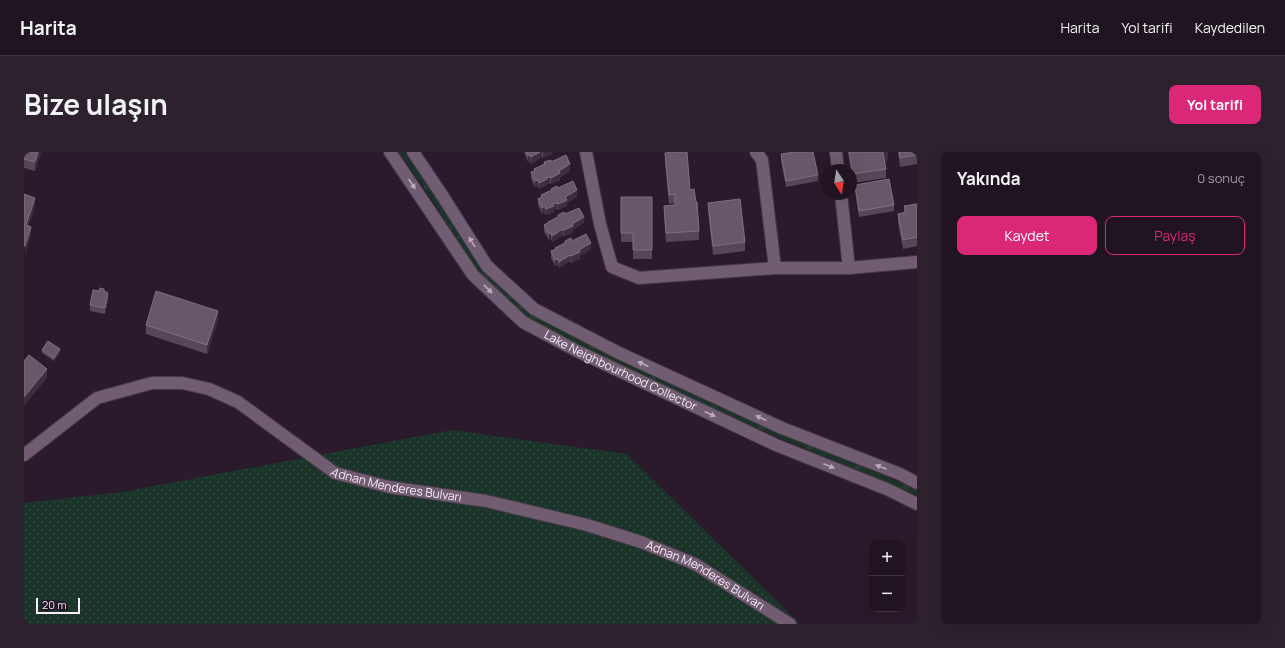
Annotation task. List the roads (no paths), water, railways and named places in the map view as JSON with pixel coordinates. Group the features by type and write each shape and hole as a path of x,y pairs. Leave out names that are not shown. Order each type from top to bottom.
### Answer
{"street":[{"name":"Lake Neighbourhood Collector","path":"390,152 473,275 523,322 577,351 776,445 889,490 917,504"},
{"name":"Lake Neighbourhood Collector","path":"413,152 487,266 534,309 619,352 782,428 900,474 917,483"},
{"path":"586,152 600,224 612,267 639,278 662,275 775,268 849,268 917,262"},
{"path":"756,152 762,160 775,268"},
{"path":"836,152 837,164"},
{"path":"842,200 849,268"},
{"name":"Adnan Menderes Bulvarı","path":"24,455 97,398 152,383 182,384 209,389 238,402 335,473 389,487 486,501 587,525 641,542 695,564 790,624"}]}
